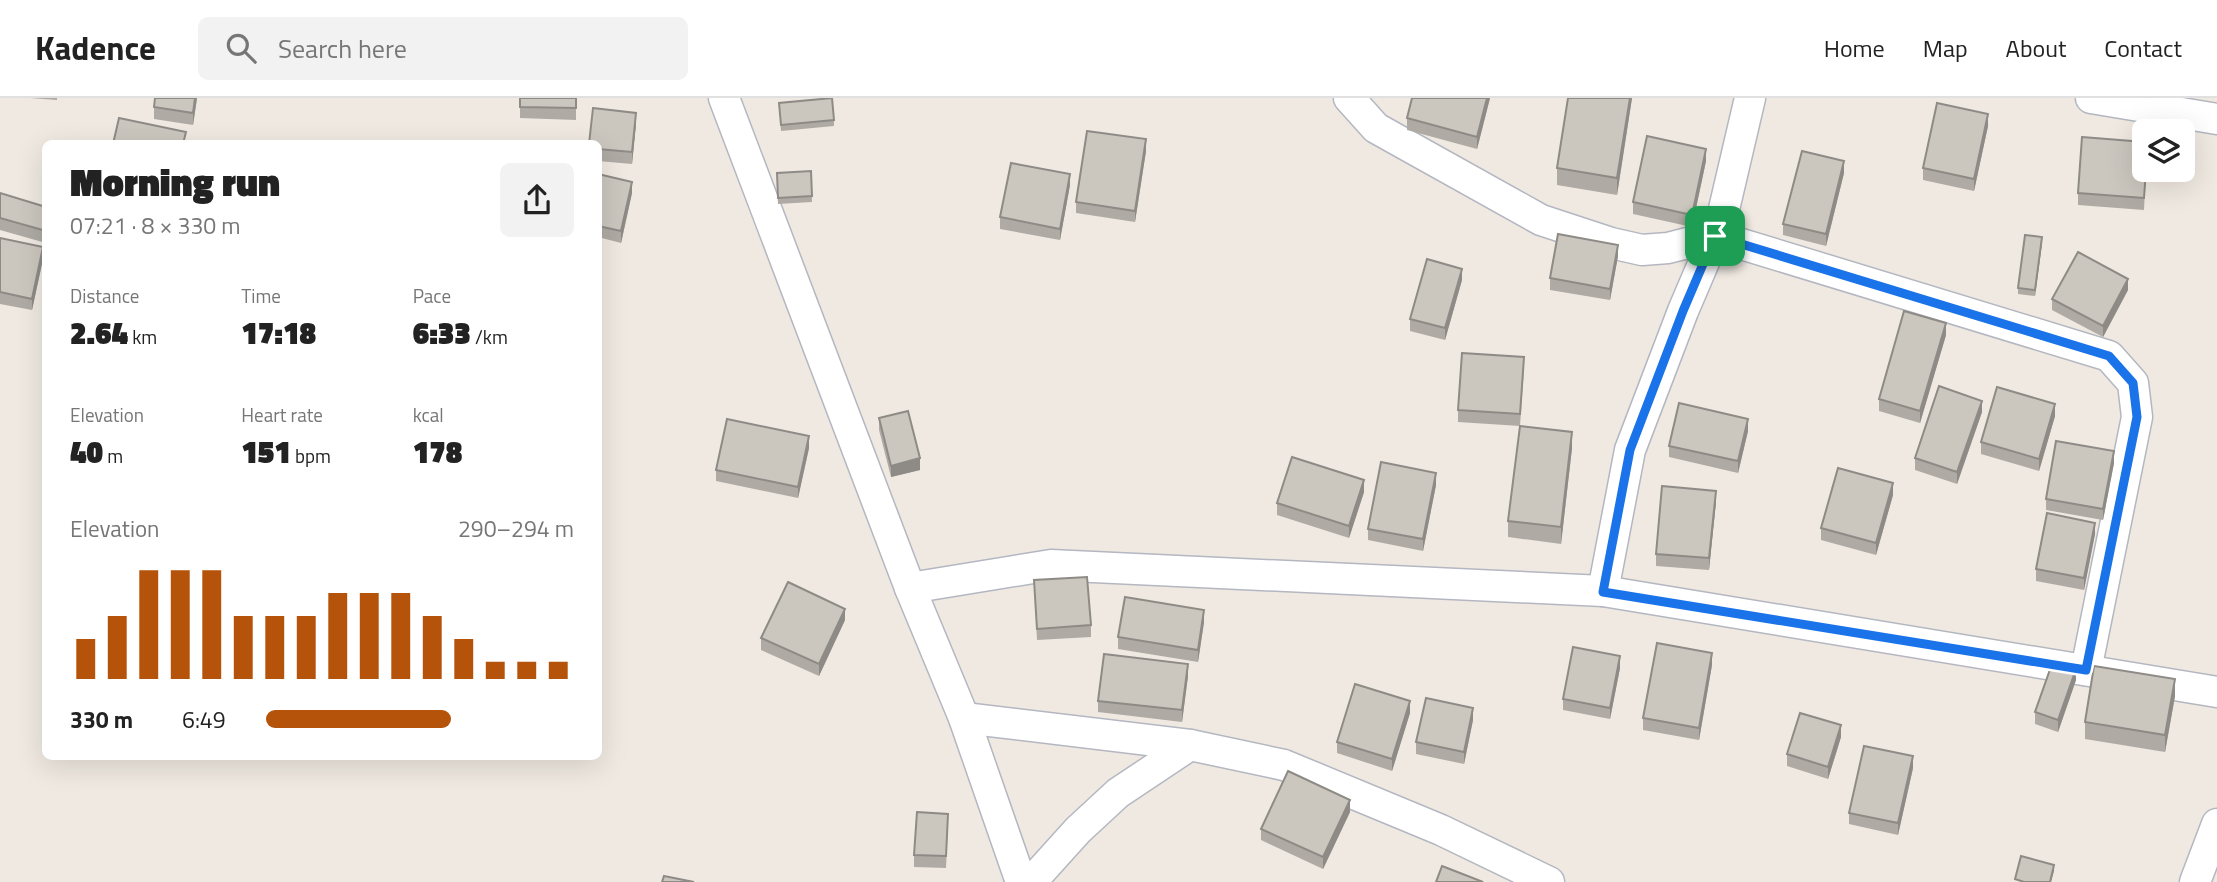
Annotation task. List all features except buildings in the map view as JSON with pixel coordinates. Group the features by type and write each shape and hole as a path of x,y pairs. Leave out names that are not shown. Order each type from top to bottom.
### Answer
{"street":[{"path":"724,98 910,588 964,718 1021,882"},
{"path":"1349,98 1376,128 1541,220 1611,243 1642,250 1668,248 1715,236 2109,356 2133,383 2137,417 2086,670"},
{"path":"1603,592 1630,450 1683,311 1721,222 1750,98"},
{"path":"2091,98 2217,119"},
{"path":"910,588 1051,565 1603,592 2217,692"},
{"path":"964,718 1190,745 1284,765 1441,830 1549,882"},
{"path":"1031,882 1078,830 1118,793 1190,745"},
{"path":"2195,882 2217,824"}],"route":[{"path":"1715,236 2109,356 2133,383 2137,417 2130,461 2086,670 1603,592 1630,450 1715,236"}]}
